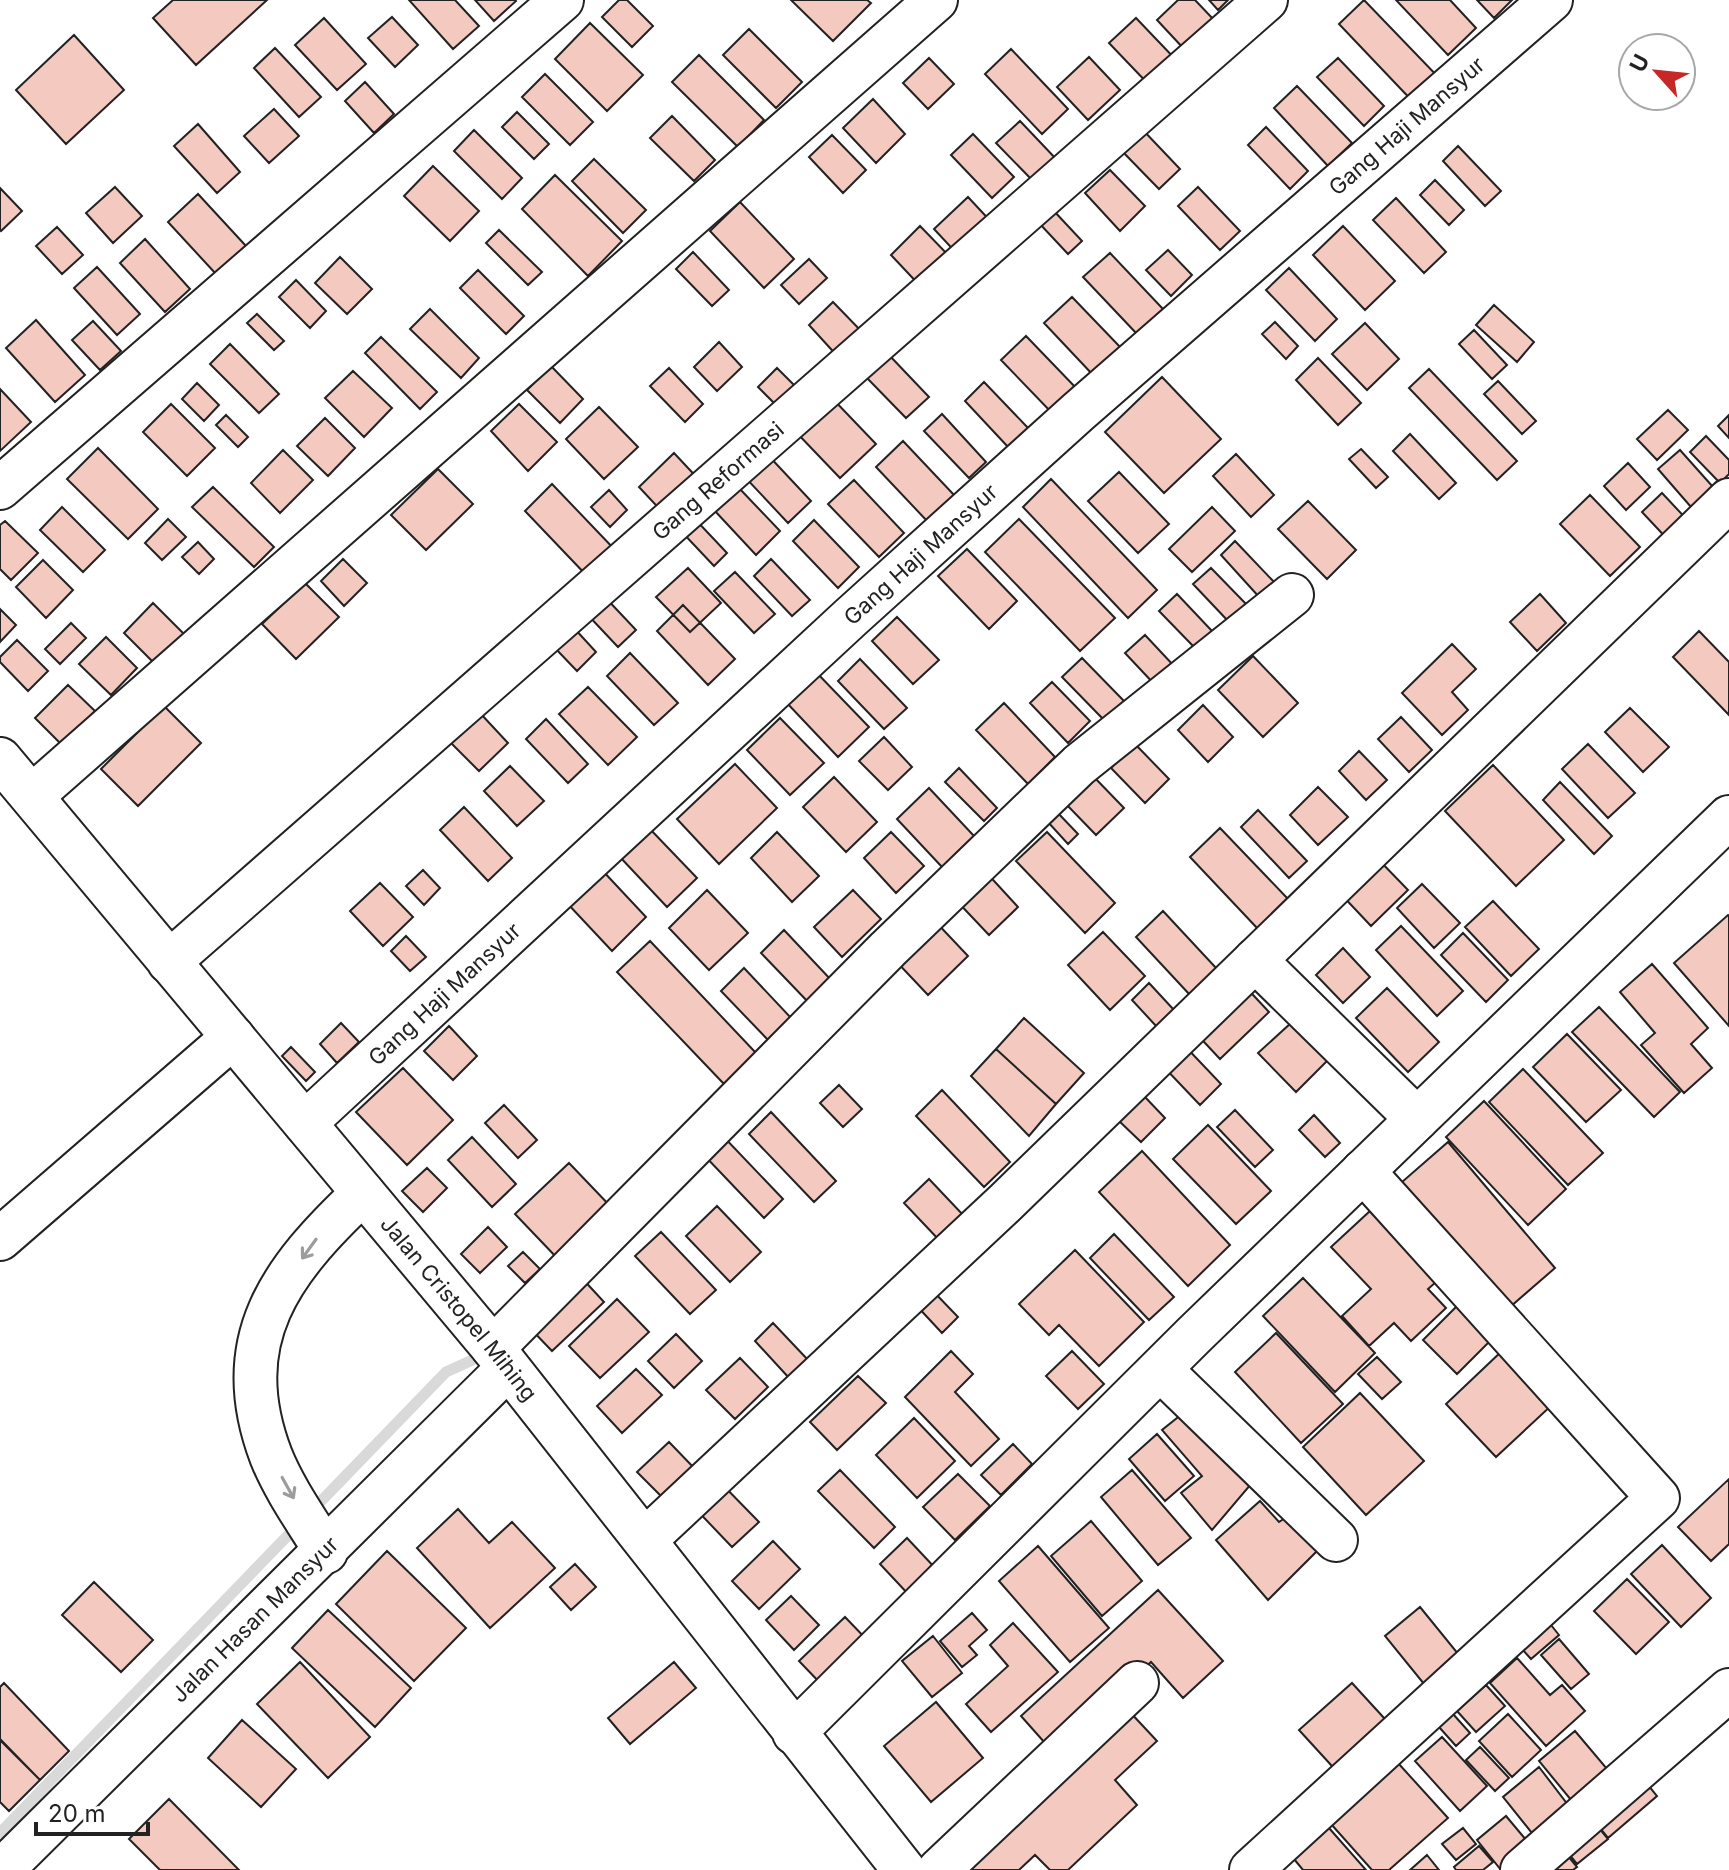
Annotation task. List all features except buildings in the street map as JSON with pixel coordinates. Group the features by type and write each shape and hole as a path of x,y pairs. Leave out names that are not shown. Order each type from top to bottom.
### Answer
{"street":[{"path":"0,488 562,0"},
{"path":"32,796 936,0"},
{"name":"Gang Reformasi","path":"169,962 1266,0"},
{"name":"Gang Haji Mansyur","path":"305,1123 872,597 1078,412 1551,0"},
{"path":"645,1540 1006,1202 1729,500"},
{"name":"Jalan Hasan Mansyur","path":"2,1870 326,1552 501,1358 888,949 1079,765 1292,595"},
{"name":"Jalan Cristopel Mihing","path":"0,759 501,1358 904,1870"},
{"path":"794,1733 1363,1171 1729,817"},
{"path":"1255,960 1417,1119"},
{"path":"0,1239 233,1037"},
{"path":"1251,1870 1658,1498 1363,1171"},
{"path":"326,1552 272,1459 255,1403 255,1353 270,1303 322,1232 363,1193"},
{"path":"1161,1370 1336,1540"},
{"path":"939,1870 1137,1683"},
{"path":"1522,1870 1729,1690"}],"waterway":[{"path":"0,1833 446,1372 479,1357"}]}
